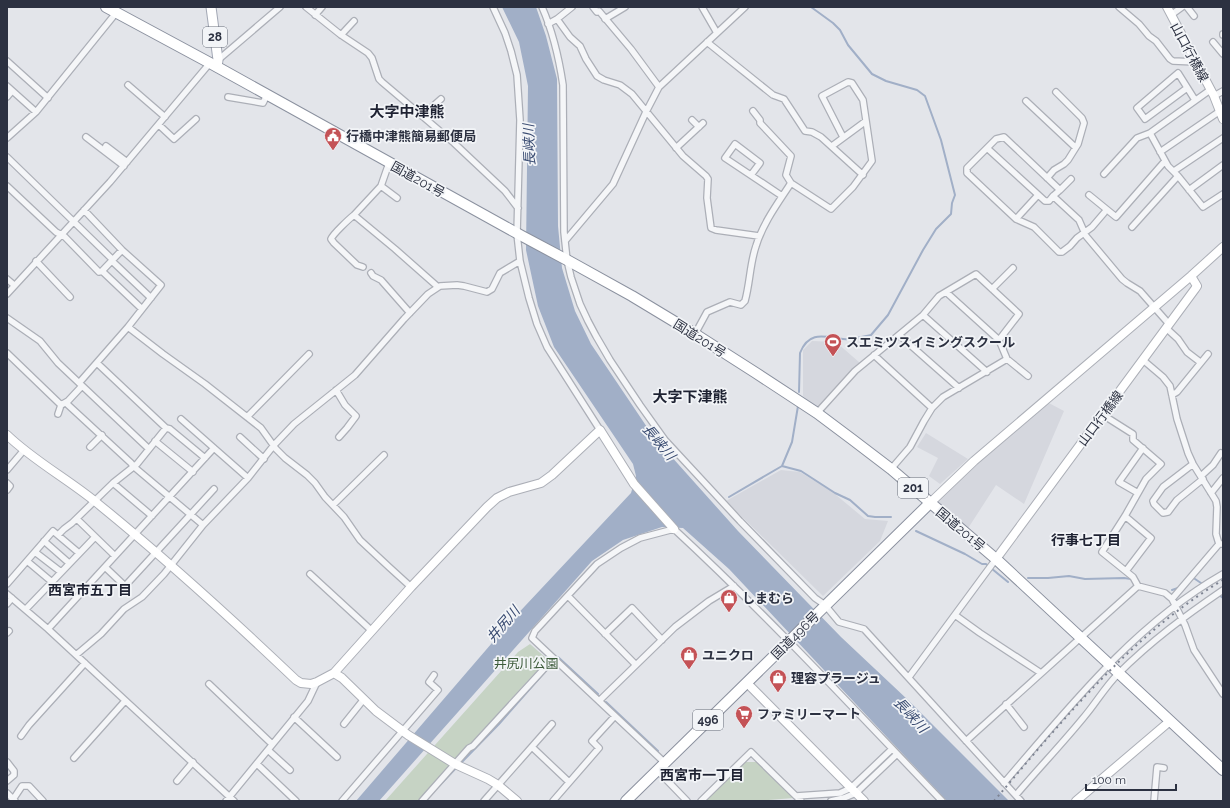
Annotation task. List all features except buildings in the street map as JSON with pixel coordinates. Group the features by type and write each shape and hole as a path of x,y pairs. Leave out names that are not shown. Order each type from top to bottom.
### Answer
{"highway":[{"name":"国道201号","path":"106,7 215,63 267,95 632,296 756,372 817,413 890,469 996,559 1223,770"},
{"name":"国道496号","path":"626,801 930,503"}],"main road":[{"name":"28","path":"211,7 215,63"}],"street":[{"path":"7,294 215,63 280,7"},
{"path":"306,7 341,35 368,53 372,58 379,79 454,143 505,191 518,208"},
{"path":"315,15 322,7"},
{"path":"493,7 505,33 517,75 520,120 518,208 520,261 537,324 547,347 634,484 674,529 790,640 942,801"},
{"path":"542,7 553,36 560,62 563,84 565,259 580,304 596,336 640,405 665,440 740,521 815,598 825,605 839,622 864,629 1021,801"},
{"path":"548,24 572,7"},
{"path":"593,7 598,12 599,11 631,49 659,87"},
{"path":"605,19 625,7"},
{"path":"702,7 717,33"},
{"path":"565,241 613,184 659,87 745,7"},
{"path":"1119,7 1139,24 1170,59 1177,62 1196,62"},
{"name":"山口行橋線","path":"1167,7 1212,93 1223,120"},
{"path":"1171,15 1182,7"},
{"path":"1187,7 1194,16"},
{"path":"7,138 36,112 116,13"},
{"path":"557,19 570,37 580,46 597,76 627,90 636,98 683,156 706,176 708,179 707,198 711,228 759,236"},
{"path":"341,35 354,21"},
{"path":"707,42 773,95 784,99 805,131 818,134 863,176"},
{"path":"1212,42 1223,54"},
{"path":"7,61 48,98"},
{"path":"1187,88 1146,119 1137,108 1178,73 1195,100"},
{"path":"753,111 760,120 760,123 791,156 786,175 790,183 831,209 853,188 863,176 872,161 863,100 852,83 848,82 822,96 843,137"},
{"path":"128,85 165,117"},
{"path":"7,86 36,112"},
{"path":"7,97 12,91"},
{"path":"1104,174 1137,138 1150,132 1195,100 1212,93 1223,91"},
{"path":"1047,178 1054,170 1064,164 1078,144 1084,123 1082,118 1056,92"},
{"path":"228,97 263,103 267,95"},
{"path":"422,116 441,99"},
{"path":"1026,101 1075,148"},
{"path":"1160,152 1220,111"},
{"path":"159,125 174,139 196,119"},
{"path":"676,148 701,125 692,120"},
{"path":"832,146 866,121"},
{"path":"1150,132 1165,161 1203,207 1223,194"},
{"path":"86,137 125,164"},
{"path":"1060,190 1004,137 996,139 967,168 967,173 1016,219 1034,227 1059,252 1062,252 1084,232 1092,227 1104,213"},
{"path":"1132,227 1176,174 1223,138"},
{"path":"751,175 760,163 735,144 725,158 782,196"},
{"path":"106,146 125,164"},
{"path":"987,148 1044,201 1048,201 1071,179"},
{"path":"7,157 151,298"},
{"path":"1089,195 1116,217 1165,161"},
{"path":"363,267 357,265 331,239 332,236 381,186 389,163"},
{"path":"1189,190 1223,165"},
{"path":"695,334 707,312 730,302 741,304 745,301 755,248 759,236 790,183"},
{"path":"7,186 60,235 65,237 99,272 102,271 142,308"},
{"path":"381,186 397,198"},
{"path":"1016,219 1038,195"},
{"path":"1053,196 1079,220 1086,236 1125,282 1140,291 1154,307 1187,352 1200,362"},
{"path":"58,414 64,404 161,285 122,250 84,210"},
{"path":"354,214 438,287"},
{"path":"930,503 974,461 1223,247"},
{"path":"102,271 122,250"},
{"path":"36,261 70,297"},
{"path":"76,655 101,634 124,609 142,597 172,565 203,525 248,478 274,445 294,424 355,375 410,312 428,294 440,286 464,286 487,292 492,289 500,273 520,261"},
{"path":"992,289 1013,268"},
{"path":"371,273 373,276 382,280 410,312"},
{"path":"817,413 842,385 874,355 923,315 939,296 976,274 1019,314 999,340"},
{"name":"山口行橋線","path":"996,559 1197,286 1191,276"},
{"path":"7,279 14,285"},
{"path":"946,292 999,340 1007,359 1028,376"},
{"path":"923,315 987,372"},
{"path":"7,318 40,341 58,364 149,449"},
{"path":"128,327 261,428 285,458 307,475 344,517 360,540 411,587"},
{"path":"900,335 959,388"},
{"path":"7,353 64,404 102,435 133,466 203,525"},
{"path":"247,417 309,354"},
{"path":"1172,395 1177,392 1208,354"},
{"path":"874,355 932,408"},
{"path":"890,469 910,447 932,408 943,397 1007,359"},
{"path":"1143,360 1165,379 1171,389 1177,419 1185,447 1193,464 1216,501 1217,507 1216,534 1221,544 1172,599"},
{"path":"97,363 166,428 170,429 205,458"},
{"path":"336,390 345,405 356,416 339,437"},
{"path":"1103,415 1133,434 1133,440 1161,464 1146,479 1102,552 1133,577 1138,586 1165,593 1172,599 1194,650 1223,694"},
{"path":"181,419 248,478"},
{"path":"58,535 113,483 137,464 166,428"},
{"path":"7,436 95,501 135,534 172,565 296,680 306,684 317,682 334,673 411,587 497,498 518,489 541,483 552,475 600,430"},
{"path":"90,447 102,435"},
{"path":"240,437 264,459"},
{"path":"155,441 192,472"},
{"path":"48,629 214,448"},
{"path":"1138,492 1119,482 1143,448"},
{"path":"7,470 24,450"},
{"path":"1193,464 1163,487 1153,501 1163,513 1168,512 1177,500 1202,478 1221,453"},
{"path":"333,505 384,454"},
{"path":"1211,493 1223,478"},
{"path":"7,483 10,486 7,490"},
{"path":"113,483 152,516"},
{"path":"105,568 125,586 214,489"},
{"path":"1125,516 1151,538 1126,571"},
{"path":"76,519 115,556"},
{"path":"674,529 640,538 621,548 597,564 535,631 532,638 615,716 661,767 687,801"},
{"path":"7,584 53,531 79,553"},
{"path":"26,610 95,536"},
{"path":"44,541 69,563"},
{"path":"34,552 61,572"},
{"path":"909,677 996,559"},
{"path":"27,561 52,582"},
{"path":"310,574 372,631"},
{"path":"1004,782 1088,687 1136,637 1174,605 1223,574"},
{"path":"599,702 675,627 709,601 734,586"},
{"path":"966,741 1138,586"},
{"path":"1016,795 1084,718 1104,690 1119,673 1181,618 1223,590"},
{"path":"7,604 10,596 193,762 230,800 272,744 308,701 317,682"},
{"path":"568,596 636,665"},
{"path":"605,634 632,608 662,640"},
{"path":"954,614 1041,673"},
{"path":"422,801 469,748 473,746 553,659"},
{"path":"21,736 29,725 85,663"},
{"path":"334,673 338,675 376,711 405,733 455,764 477,773 498,785 517,801"},
{"path":"342,801 405,733 438,690 429,682 434,675"},
{"path":"747,682 864,801"},
{"path":"209,684 272,744"},
{"path":"344,724 364,699"},
{"path":"74,758 125,700"},
{"path":"1006,704 1024,726"},
{"path":"553,801 599,748 592,741 615,716"},
{"path":"294,717 337,757"},
{"path":"1076,801 1170,720"},
{"path":"484,801 552,724"},
{"path":"532,747 569,782"},
{"path":"796,796 833,794 853,791 892,749"},
{"path":"268,750 290,770"},
{"path":"701,801 751,752 801,801"},
{"path":"831,801 844,798 897,754"},
{"path":"7,762 14,771 14,775 7,781"},
{"path":"177,781 193,762"},
{"path":"257,764 296,801"},
{"path":"1154,801 1157,767 1164,768"},
{"path":"7,793 13,800 22,786 29,786 43,801"}],"shaded area":[{"path":"812,341 836,342 860,363 817,408 803,396 803,350"},
{"path":"1045,401 1064,411 1024,504 996,485 965,533 930,503"},
{"path":"926,433 968,459 940,484 929,476 938,458 917,447"},
{"path":"781,470 800,472 830,490 865,519 888,521 880,541 823,596 726,501"}],"green space":[{"name":"井尻川公園","path":"530,644 546,658 546,661 418,801 385,801 518,652"},
{"path":"744,762 757,762 794,798 757,801 703,801"}],"water":[{"name":"長峡川","path":"502,7 536,7 546,36 557,79 558,226 562,268 575,311 591,344 653,436 738,531 841,637 908,700 1009,801 947,801 729,569 683,528 662,527 623,540 592,561 379,801 356,801 510,622 631,493 636,476 633,464 554,347 538,306 526,250 528,86 519,42"}],"waterway":[{"path":"799,392 800,353 804,346 813,338 824,336 846,339 871,335 888,315 936,229 951,214 952,203 955,195 941,140 925,96 917,90 886,81 872,74 848,45 840,30 811,7"},
{"path":"729,497 782,466 792,442 798,406"},
{"path":"782,466 801,471 835,493 850,500 868,516 891,517"},
{"path":"916,531 965,554 982,564 986,564 1008,582"},
{"path":"1028,578 1069,576 1085,579 1131,579"},
{"path":"1192,577 1201,583"},
{"path":"1172,590 1178,588"},
{"path":"1219,595 1223,598"},
{"path":"460,764 499,724 558,657 598,694"},
{"path":"606,702 658,751"},
{"path":"438,787 457,767"}],"railway":[{"path":"994,801 1073,710 1128,653 1158,626 1223,580"}],"place":[{"name":"行橋中津熊簡易郵便局","path":"333,151"},
{"name":"スエミツスイミングスクール","path":"833,357"},
{"name":"しまむら","path":"729,613"},
{"name":"ユニクロ","path":"689,670"},
{"name":"理容プラージュ","path":"778,693"},
{"name":"ファミリーマート","path":"744,729"}],"district":[{"name":"大字中津熊","path":"407,112"},
{"name":"大字下津熊","path":"690,397"},
{"name":"行事七丁目","path":"1086,540"},
{"name":"西宮市五丁目","path":"90,590"},
{"name":"西宮市一丁目","path":"702,775"}],"water label":[{"name":"井尻川","path":"503,624"}]}
